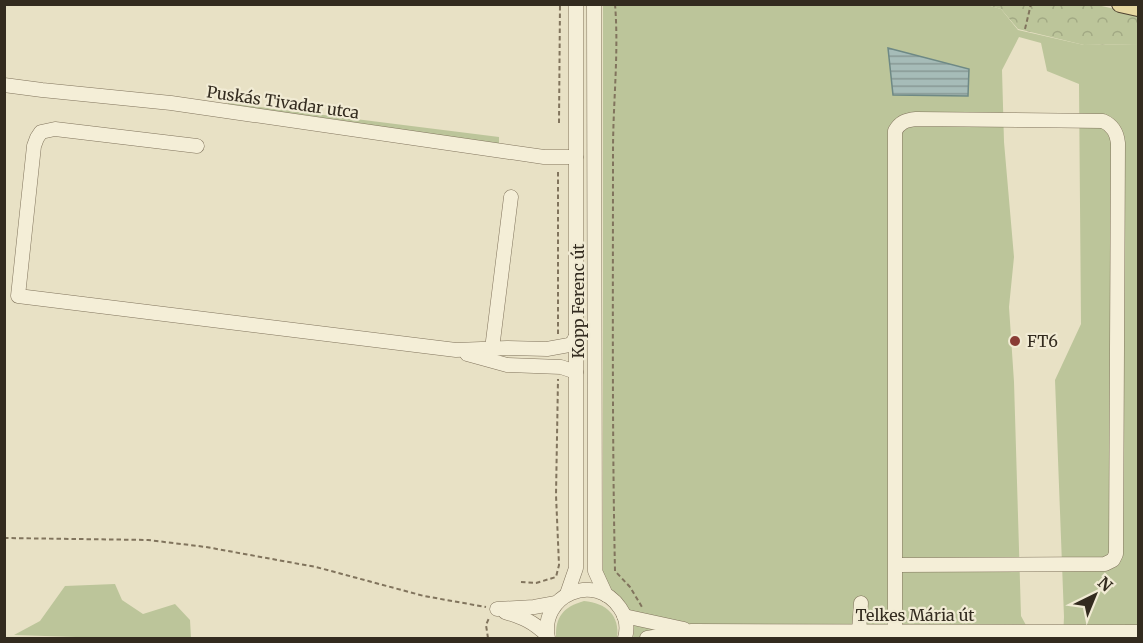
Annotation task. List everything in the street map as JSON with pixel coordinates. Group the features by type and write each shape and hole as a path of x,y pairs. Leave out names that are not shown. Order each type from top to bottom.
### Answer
{"main road":[{"path":"1120,4 1138,8"}],"street":[{"name":"Kopp Ferenc út","path":"547,637 550,613 562,599 576,568 576,4"},
{"name":"Kopp Ferenc út","path":"594,4 595,571 606,595 616,603 624,616"},
{"name":"Puskás Tivadar utca","path":"4,85 171,103 544,157 557,161 576,157"},
{"path":"895,565 1105,564 1113,560 1116,554 1118,138 1114,129 1107,122 916,119 906,120 895,131 895,565 895,632"},
{"path":"197,146 55,129 41,132 34,146 18,296 456,351 507,365 558,367 576,372"},
{"path":"492,349 511,197"},
{"path":"456,351 558,348 569,345 576,336"},
{"path":"497,609 534,607 562,599 580,590 594,590 606,595"},
{"path":"859,632 861,603"},
{"path":"497,609 536,624 547,637"},
{"path":"624,616 692,631"},
{"path":"624,616 627,626 625,639"},
{"path":"647,639 692,631"},
{"name":"Telkes Mária út","path":"692,631 895,632 952,635 1138,632"}],"path":[{"path":"559,123 560,4"},
{"path":"615,4 617,31 613,123 615,571 630,587 643,610 645,622"},
{"path":"1025,29 1031,4"},
{"path":"557,161 558,348"},
{"path":"521,582 536,583 556,577 559,565 556,495 558,367"},
{"path":"4,538 148,540 206,547 316,567 424,596 497,609"},
{"path":"488,639 486,625 490,616 497,609"}],"green space":[{"path":"603,5 987,5 1001,9 1018,30 1084,45 1138,44 1138,638 1063,638 1055,380 1081,324 1079,84 1047,71 1041,43 1019,37 1002,70 1004,142 1014,257 1009,307 1014,382 1021,616 1033,638 633,638 634,630 626,606 603,581"},
{"path":"987,5 1097,5 1138,14 1138,44 1084,45 1018,29 1001,9"},
{"path":"228,103 499,137 499,144 227,110"},
{"path":"115,584 122,600 143,614 175,604 190,620 191,638 14,635 40,621 65,586"},
{"path":"584,601 599,604 610,612 616,623 617,638 556,638 557,624 562,614 571,606"}],"water":[{"path":"888,48 969,69 968,96 893,95"}],"place":[{"name":"FT6","path":"1015,341"}]}
